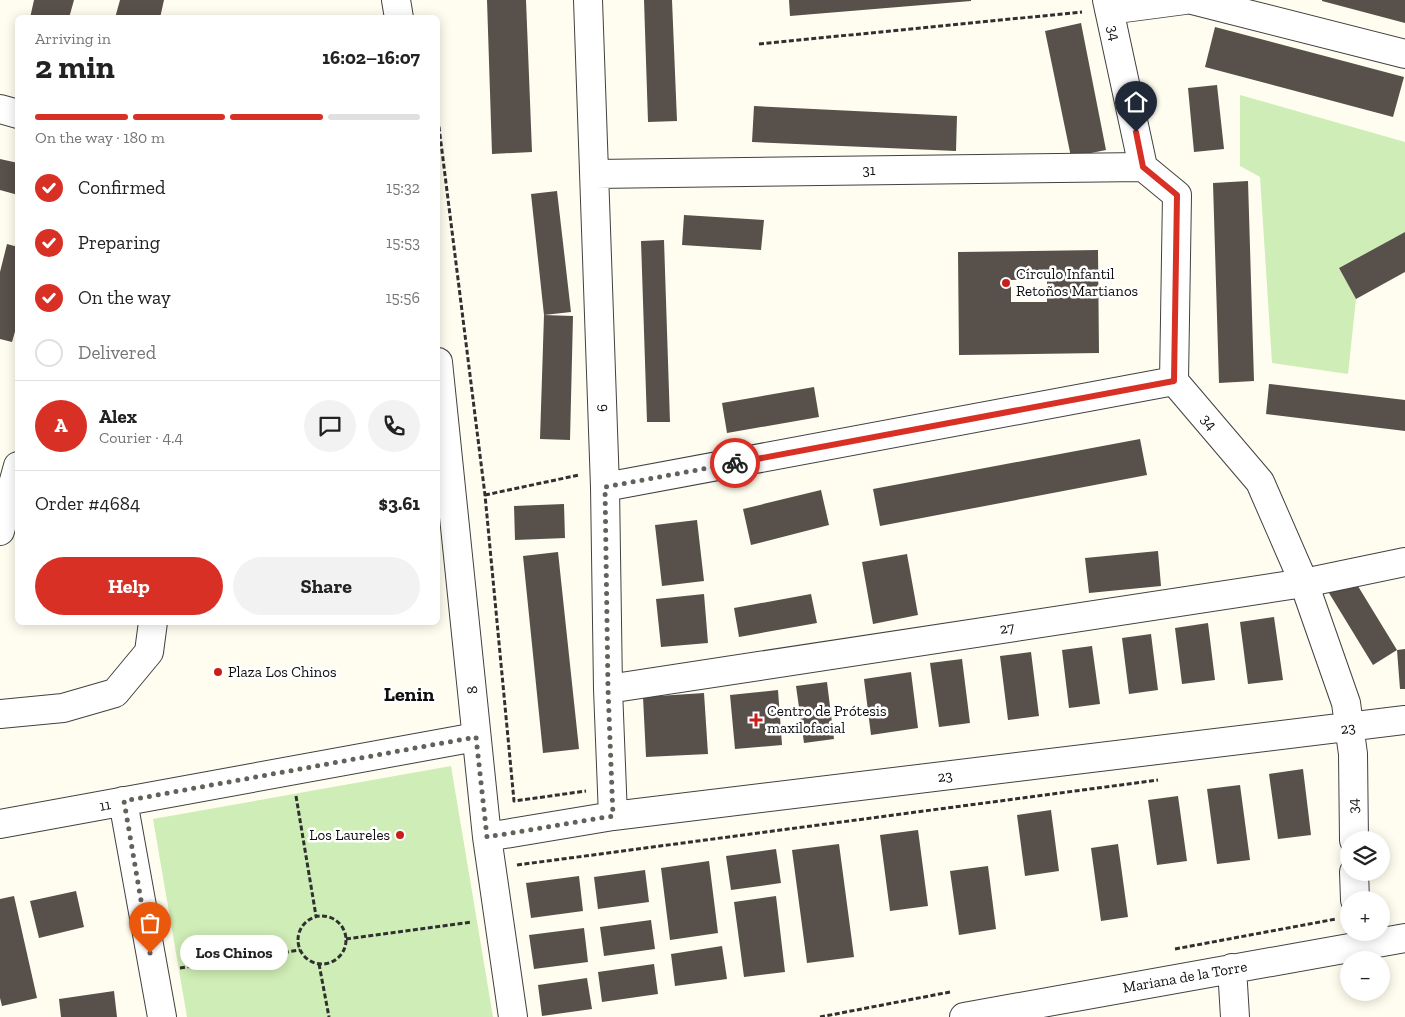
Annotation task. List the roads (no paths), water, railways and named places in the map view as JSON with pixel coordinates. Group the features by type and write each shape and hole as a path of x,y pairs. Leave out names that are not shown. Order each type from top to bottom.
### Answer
{"street":[{"path":"396,0 398,15"},
{"name":"6","path":"588,0 595,174 613,816"},
{"path":"1108,5 1186,0"},
{"path":"1192,0 1405,54"},
{"name":"34","path":"1108,5 1143,167"},
{"path":"0,109 15,113"},
{"path":"604,478 1174,381 1177,195 1143,167"},
{"name":"31","path":"595,174 1143,167"},
{"name":"34","path":"1174,381 1260,482 1304,583 1346,703 1352,754 1354,831"},
{"name":"8","path":"440,382 487,837 513,1017"},
{"path":"6,519 15,477"},
{"name":"27","path":"608,689 1304,583 1405,562"},
{"path":"0,714 63,708 115,693 149,652 153,625"},
{"name":"23","path":"487,837 613,816 1405,720"},
{"name":"11","path":"0,824 476,737"},
{"path":"124,801 162,1017"},
{"name":"Mariana de la Torre","path":"1390,939 1405,938"},
{"name":"Mariana de la Torre","path":"964,1017 1232,968 1355,941"},
{"path":"1232,968 1235,1017"}],"place":[{"name":"Círculo Infantil Retoños Martianos","path":"1006,283"},
{"name":"Plaza Los Chinos","path":"218,672"},
{"name":"Centro de Prótesis maxilofacial","path":"756,720"},
{"name":"Los Laureles","path":"400,835"},
{"name":"Los Chinos","path":"150,953"}],"district":[{"name":"Lenin","path":"409,694"}]}
